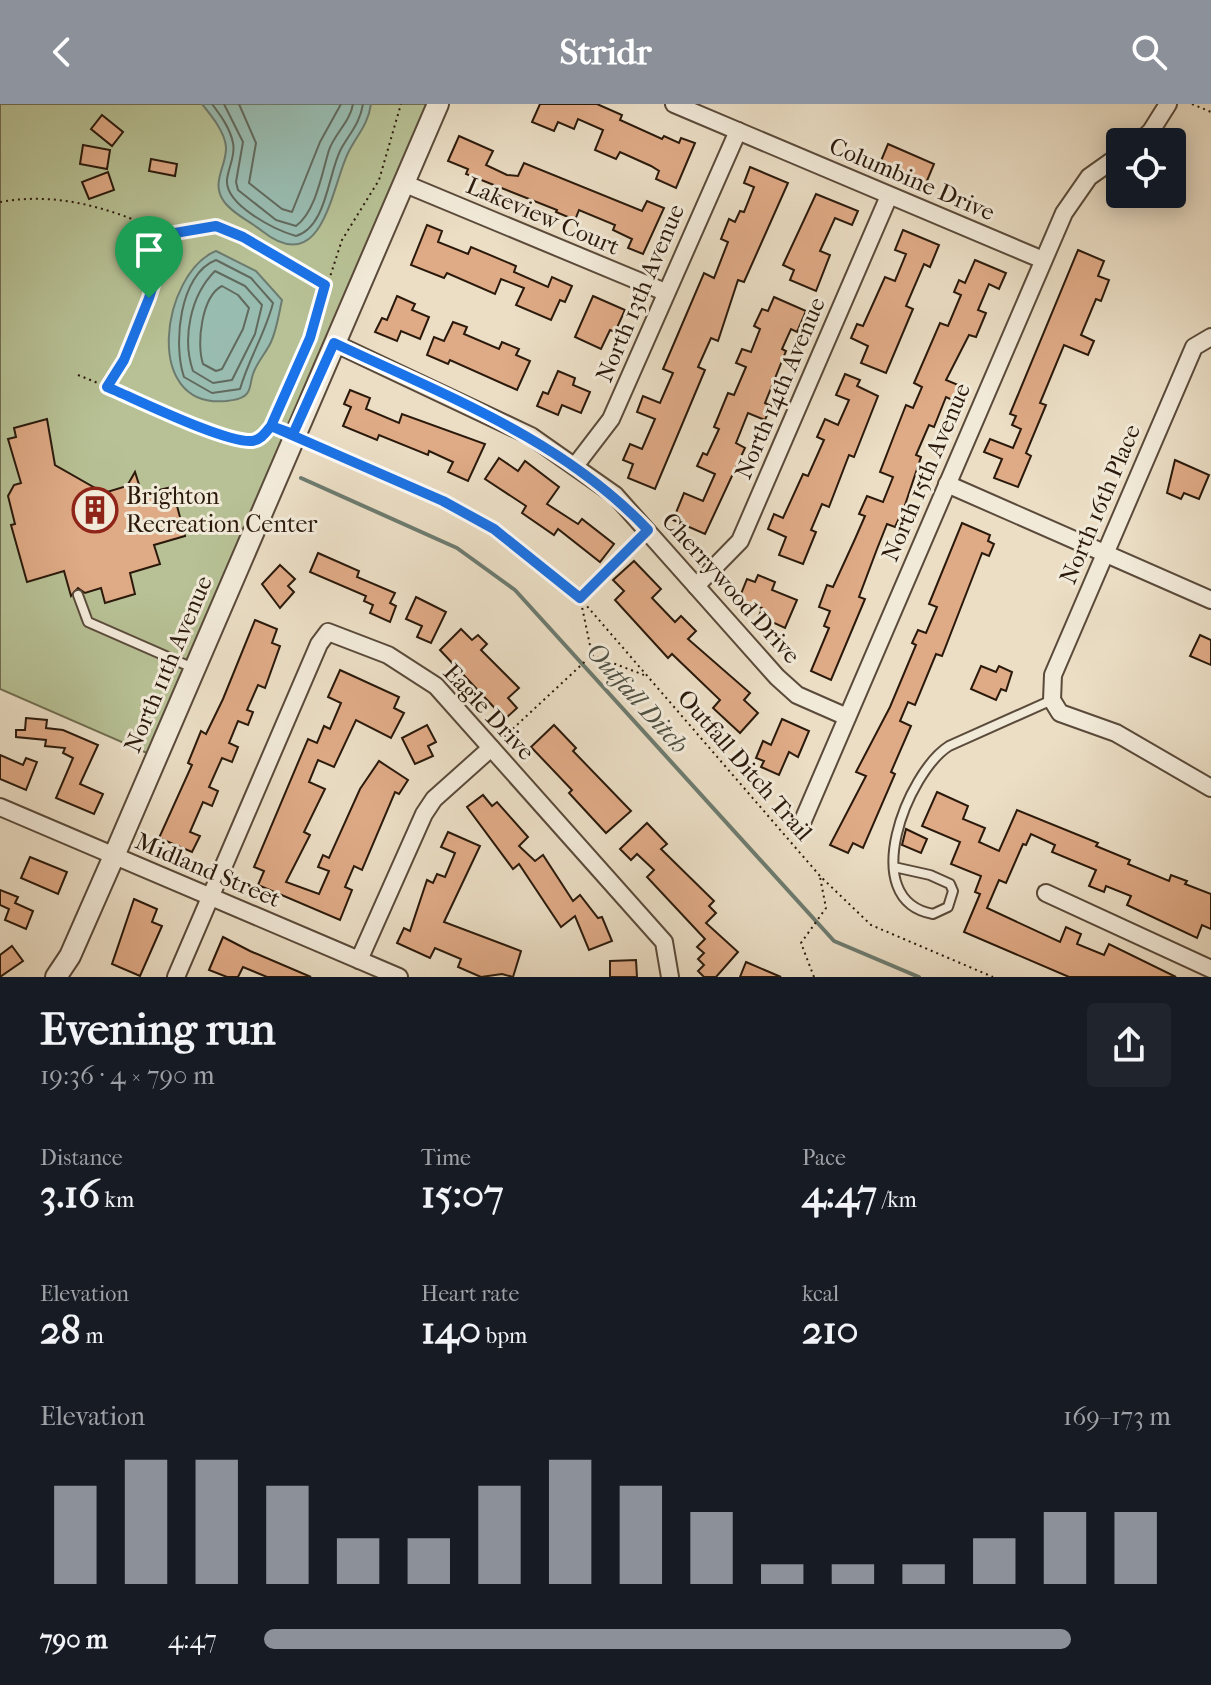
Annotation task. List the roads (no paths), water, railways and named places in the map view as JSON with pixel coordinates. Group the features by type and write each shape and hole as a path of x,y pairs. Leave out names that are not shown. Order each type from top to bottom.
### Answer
{"street":[{"name":"North 11th Avenue","path":"56,977 70,956 114,856 293,434 438,104"},
{"name":"Columbine Drive","path":"674,104 1043,260"},
{"path":"1153,128 1168,104"},
{"name":"North 13th Avenue","path":"575,466 611,419 640,360 665,292 738,131"},
{"name":"North 15th Avenue","path":"801,825 1043,260 1080,187 1106,164"},
{"name":"Lakeview Court","path":"403,183 665,292"},
{"name":"North 14th Avenue","path":"696,586 740,541 889,196"},
{"name":"North 16th Place","path":"1052,700 1053,675 1194,347 1211,337"},
{"name":"Cherrywood Drive","path":"334,343 531,436 615,495 789,688 847,717"},
{"path":"947,484 1211,600"},
{"name":"Eagle Drive","path":"210,897 319,644 328,632 369,647 415,670 436,686 664,942 670,977"},
{"path":"1052,700 1060,713 1116,733 1211,788"},
{"path":"359,960 424,814 434,799 491,748"},
{"name":"Midland Street","path":"0,807 399,977"},
{"path":"1046,893 1211,969"},
{"path":"176,977 210,897"}],"lane":[{"path":"78,595 88,622 194,669"},
{"path":"894,867 930,875 950,884 953,891 948,907 933,914 910,905 902,897 894,867 892,848 896,834 937,754 1029,707 1052,700"}],"water":[{"path":"202,104 371,104 365,124 348,153 322,223 312,237 299,244 283,243 226,204 219,187 226,154 225,141"},
{"path":"216,251 256,271 282,300 273,337 255,370 248,392 241,398 226,401 199,398 181,384 171,363 169,337 173,310 183,285 197,264"}],"waterway":[{"name":"Outfall Ditch","path":"301,478 457,548 515,590 834,941 919,977"}],"place":[{"name":"Brighton Recreation Center","path":"95,510"}]}
